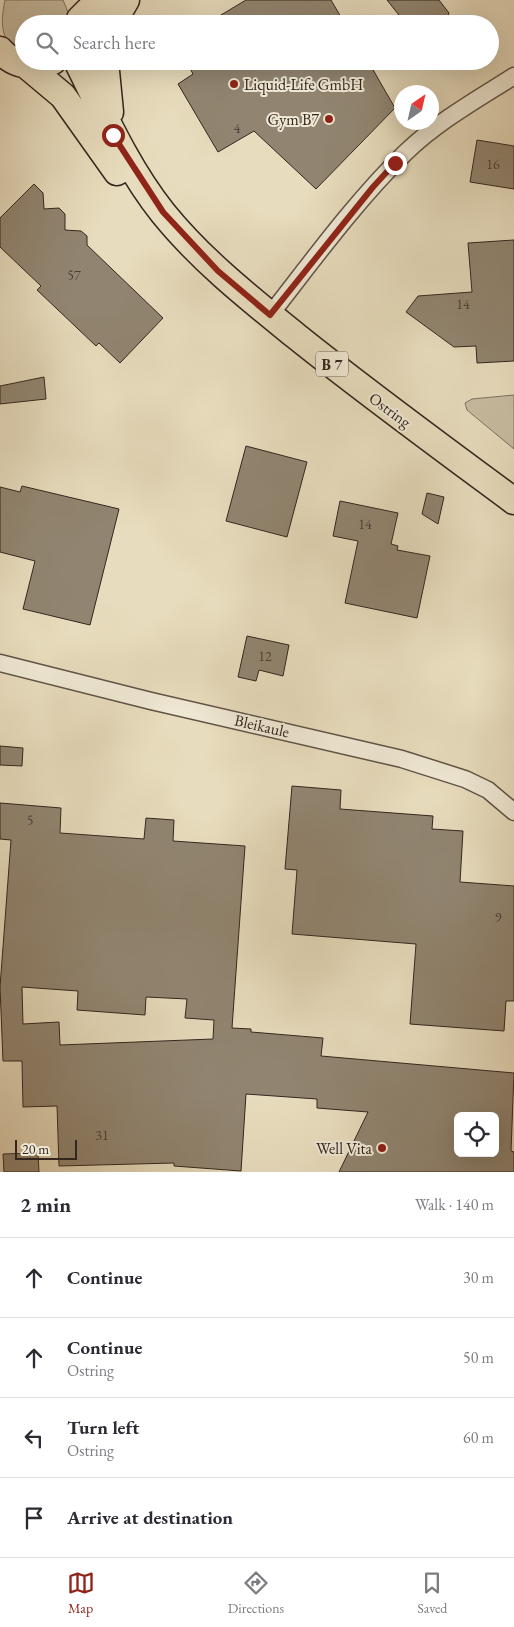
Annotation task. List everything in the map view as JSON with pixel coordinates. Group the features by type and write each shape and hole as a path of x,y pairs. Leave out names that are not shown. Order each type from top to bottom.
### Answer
{"main road":[{"path":"78,14 99,0"},
{"path":"117,15 126,0"},
{"name":"B 7","path":"0,50 15,61"},
{"name":"B 7","path":"32,70 63,96 125,182 144,200 163,212"},
{"name":"B 7","path":"82,70 113,135 163,212"},
{"path":"106,70 113,135"},
{"name":"Ostring","path":"163,212 218,271 270,315 367,393 514,501"}],"street":[{"path":"270,315 367,194 405,152 453,114 514,76"},
{"name":"Bleikaule","path":"0,663 160,703 402,759 465,779 488,790 514,812"}],"shaded area":[{"path":"5,0 63,0 69,15 15,15 15,49 6,38 2,18"},
{"path":"514,395 514,449 467,410 465,403 472,399"}],"building":[{"path":"246,0 331,0 340,15 221,15"},
{"path":"387,0 439,0 449,13 448,15 399,15"},
{"path":"191,70 373,70 394,109 316,189 254,131 218,152 178,84 193,74"},
{"path":"477,140 514,146 514,189 470,182"},
{"path":"34,184 43,193 44,209 59,208 65,214 65,230 81,231 87,236 87,245 163,318 120,363 99,343 96,346 37,290 41,286 0,247 0,218"},
{"path":"514,240 514,361 477,363 476,346 454,347 406,312 418,296 472,292 468,243"},
{"path":"44,377 46,399 0,404 0,386"},
{"path":"246,446 307,462 287,537 226,521"},
{"path":"22,486 119,509 90,625 23,609 35,561 0,552 0,487 20,492"},
{"path":"427,493 444,497 438,524 422,514"},
{"path":"340,501 398,513 391,544 398,546 397,550 430,556 417,618 345,603 358,541 333,536"},
{"path":"247,636 289,645 283,676 259,670 256,681 238,677"},
{"path":"0,746 23,748 22,766 0,765"},
{"path":"292,786 341,790 340,809 433,816 432,829 463,831 460,882 514,886 514,1001 506,1001 504,1031 410,1024 416,944 292,934 297,870 285,869"},
{"path":"0,803 61,808 60,833 144,839 146,818 174,820 173,841 245,846 232,1028 251,1029 251,1032 323,1038 321,1056 514,1073 511,1151 514,1152 514,1172 339,1172 368,1112 317,1108 317,1099 246,1094 241,1171 174,1166 174,1163 59,1166 57,1106 23,1107 22,1061 3,1061 0,987 11,840 0,839","holes":["22,987 78,991 77,1010 145,1015 146,997 187,999 185,1018 214,1020 213,1039 60,1045 59,1022 23,1024"]},
{"path":"38,1153 39,1172 4,1172 3,1154"}],"place":[{"name":"Liquid-Life GmbH","path":"234,84"},
{"name":"Gym B7","path":"329,119"},
{"name":"Well Vita","path":"382,1148"}],"route":[{"path":"113,135 163,212 218,271 270,315 373,187 395,163"}]}
